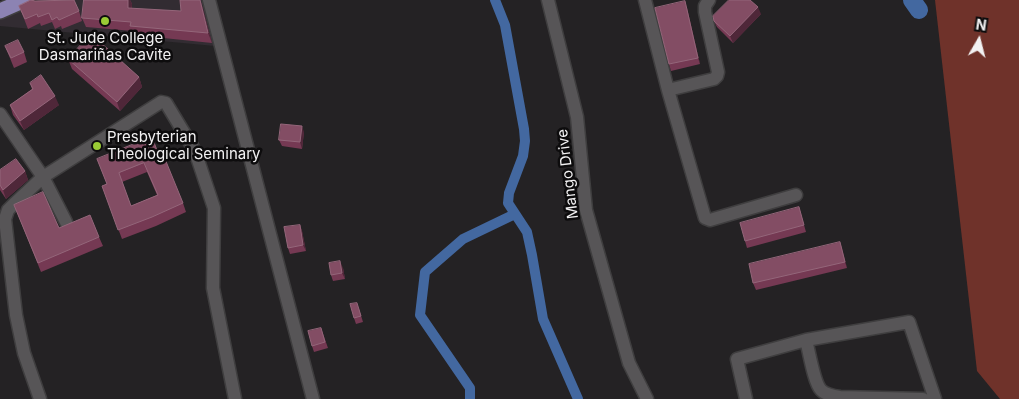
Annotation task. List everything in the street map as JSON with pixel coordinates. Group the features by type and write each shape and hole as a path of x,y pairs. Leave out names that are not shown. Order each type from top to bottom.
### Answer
{"main road":[{"path":"0,11 25,0"}],"street":[{"path":"209,0 314,399"},
{"name":"Mango Drive","path":"548,0 577,117 586,210 629,363 647,399"},
{"path":"645,0 668,90 705,218 710,220 796,196"},
{"path":"668,90 714,79 717,76 718,72 705,12 705,6 709,0"},
{"path":"40,399 24,353 16,315 5,219 8,210 42,177 161,102 166,104 195,152 214,208 213,288 235,399"},
{"path":"0,114 42,177 66,222"},
{"path":"746,399 737,359 806,340 909,322 935,399"},
{"path":"806,340 816,382 820,390 828,395 923,399"}],"shaded area":[{"name":"St. Jude College Dasmariñas Cavite","path":"38,0 204,0 215,46 0,26 0,17"},
{"path":"935,0 1019,0 1019,399 1000,399 977,371"}],"building":[{"path":"31,0 74,0 79,11 59,20 57,17 52,20 49,13 38,17 37,14 25,19 19,6"},
{"path":"84,0 128,0 128,8 181,11 180,0 200,0 208,33 130,26 131,22 82,18"},
{"path":"729,0 750,0 758,7 730,36 714,21 713,16"},
{"path":"685,1 698,58 669,64 655,8"},
{"path":"91,34 139,77 117,102 68,59"},
{"path":"18,40 24,52 11,58 5,46"},
{"path":"41,75 55,96 20,121 10,105 33,89 30,83"},
{"path":"281,124 302,126 300,142 279,140"},
{"path":"152,137 161,161 165,159 183,203 118,230 102,186 107,184 97,159","holes":["144,163 158,195 131,206 119,173"]},
{"path":"16,159 25,171 3,190 0,185 0,170"},
{"path":"43,192 59,228 90,215 99,237 38,263 14,205"},
{"path":"799,207 804,225 745,241 740,223"},
{"path":"300,225 303,245 288,248 284,227"},
{"path":"840,242 845,262 753,283 749,264"},
{"path":"340,261 342,273 331,275 329,263"},
{"path":"357,303 361,316 354,318 350,304"},
{"path":"321,328 325,342 312,346 308,331"}],"waterway":[{"path":"495,0 505,25 525,141 523,156 509,193 508,203 527,232 543,319 578,399"},
{"path":"912,0 919,10"},
{"path":"470,399 470,388 420,315 425,272 463,239 515,214"}],"place":[{"name":"St. Jude College Dasmariñas Cavite","path":"105,21"},
{"name":"Presbyterian Theological Seminary","path":"97,146"}]}
